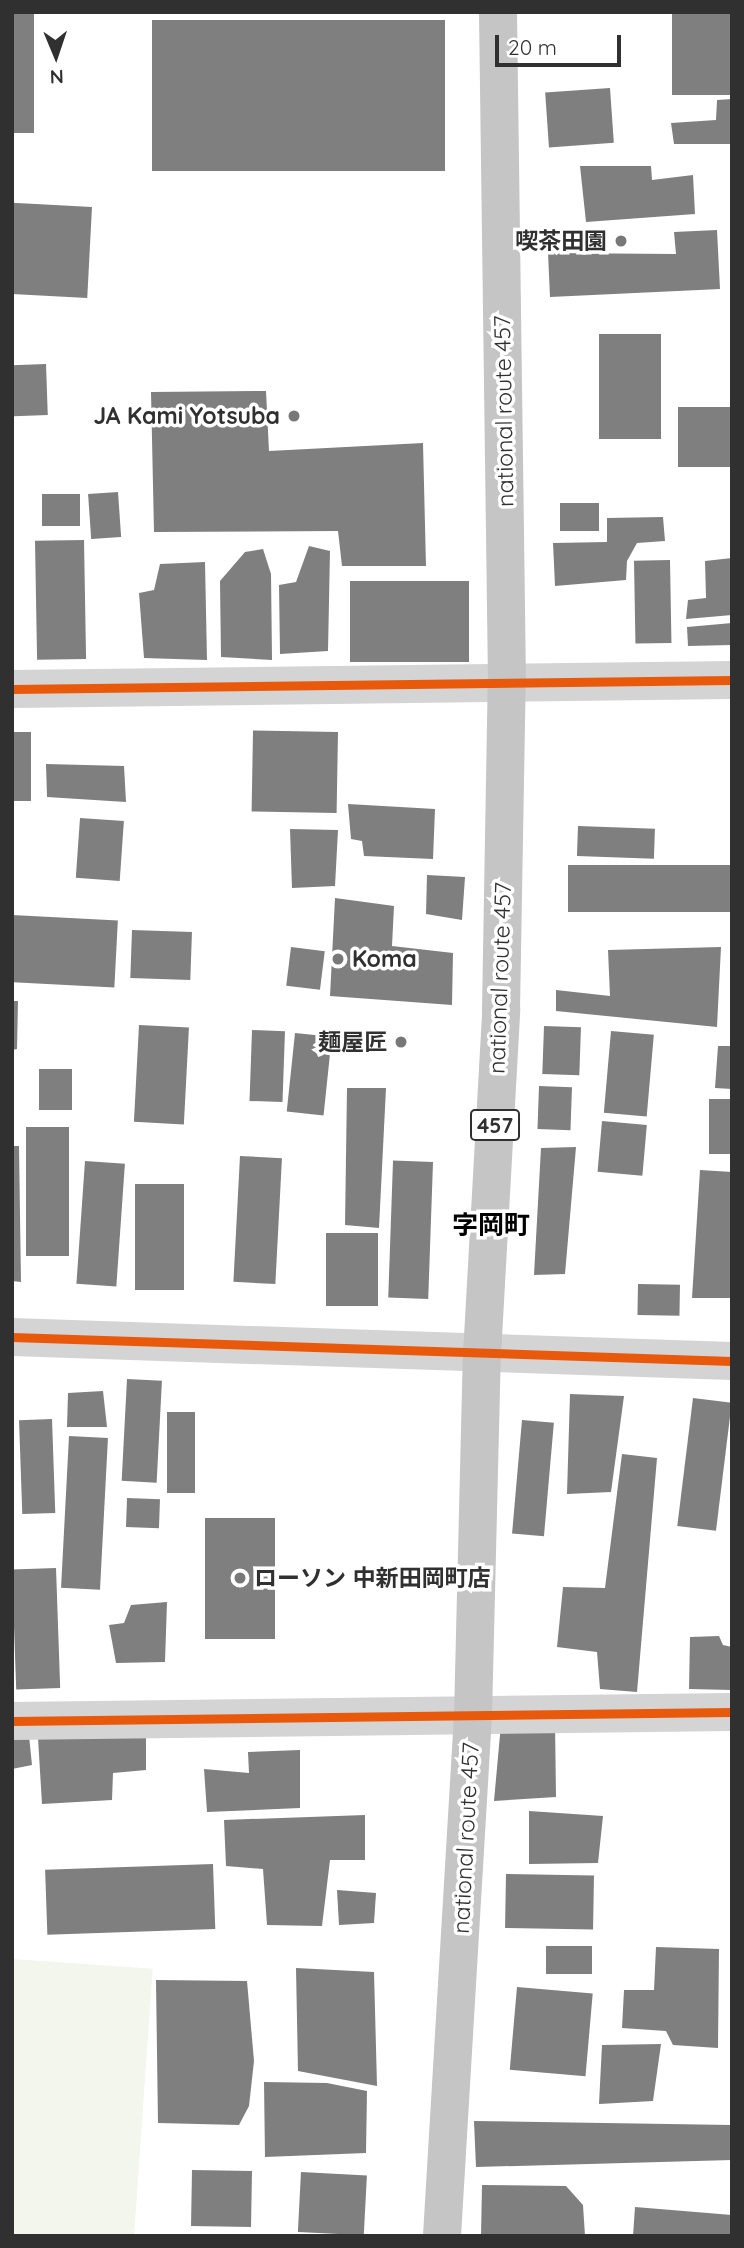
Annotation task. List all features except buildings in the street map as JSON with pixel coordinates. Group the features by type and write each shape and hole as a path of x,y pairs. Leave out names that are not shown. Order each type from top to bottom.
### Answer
{"highway":[{"name":"national route 457","path":"442,2236 473,1716 482,1355 501,1010 507,682 498,12"}],"street":[{"path":"12,690 732,680"},
{"path":"12,1337 482,1355 732,1361"},
{"path":"12,1721 732,1712"}],"shaded area":[{"path":"12,1959 153,1969 134,2236 12,2236"}],"cycle path":[{"path":"12,689 732,680"},
{"path":"12,1337 732,1361"},
{"path":"12,1721 732,1712"}],"place":[{"name":"喫茶田園","path":"621,241"},
{"name":"JA Kami Yotsuba","path":"294,416"},
{"name":"Koma","path":"338,959"},
{"name":"麺屋匠","path":"401,1042"},
{"name":"ローソン 中新田岡町店","path":"240,1578"}],"district":[{"name":"字岡町","path":"491,1225"}]}
